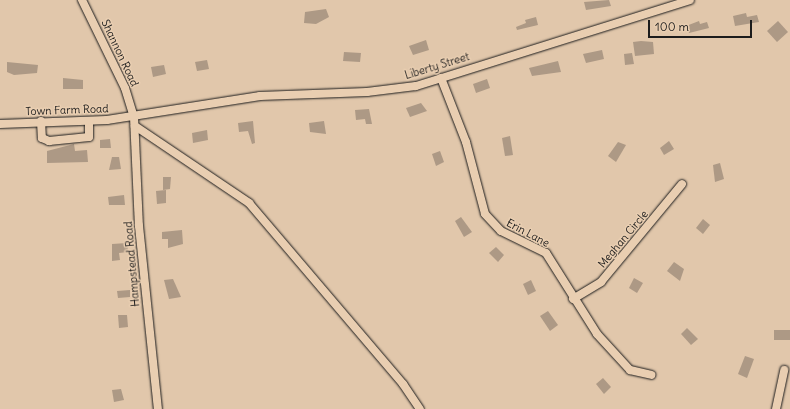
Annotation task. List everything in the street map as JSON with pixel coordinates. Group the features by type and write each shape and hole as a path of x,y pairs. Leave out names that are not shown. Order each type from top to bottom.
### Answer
{"street":[{"name":"Shannon Road","path":"82,0 125,88 134,117"},
{"name":"Liberty Street","path":"134,117 271,95 391,90 441,78 690,0"},
{"name":"Erin Lane","path":"441,78 466,142 485,214 501,231 546,253 573,299 597,334 630,370 651,375"},
{"name":"Town Farm Road","path":"0,124 42,121 88,121 134,117"},
{"name":"Hampstead Road","path":"134,117 139,226 158,409"},
{"path":"42,121 42,138 49,141 89,137 88,121"},
{"path":"135,126 249,203 403,384 420,409"},
{"name":"Meghan Circle","path":"573,299 601,282 682,184"},
{"path":"776,409 784,370"}],"building":[{"path":"609,0 611,6 586,10 584,2"},
{"path":"326,9 329,17 316,24 304,23 305,12"},
{"path":"746,13 747,17 757,15 759,22 735,26 733,16"},
{"path":"536,17 538,25 517,30 516,27 526,23 525,20"},
{"path":"699,21 700,24 707,22 709,28 689,33 686,26"},
{"path":"778,21 788,32 777,42 767,31"},
{"path":"426,40 429,50 413,55 409,46"},
{"path":"633,42 653,42 654,54 635,56"},
{"path":"602,50 604,59 586,63 583,54"},
{"path":"344,52 361,53 360,62 343,61"},
{"path":"632,53 634,64 625,65 624,54"},
{"path":"207,60 209,69 197,71 195,62"},
{"path":"558,61 561,72 532,76 529,68"},
{"path":"7,62 38,65 37,73 14,75 7,72"},
{"path":"164,65 166,74 153,77 151,67"},
{"path":"63,78 83,80 83,89 63,89"},
{"path":"487,79 490,88 476,93 473,84"},
{"path":"421,103 427,111 410,117 406,108"},
{"path":"369,109 372,124 366,124 365,119 356,120 355,110"},
{"path":"253,121 255,143 252,144 248,131 239,132 238,123"},
{"path":"324,121 326,134 310,132 309,123"},
{"path":"207,130 208,140 193,143 192,133"},
{"path":"510,136 513,155 505,156 502,138"},
{"path":"110,139 111,148 100,148 100,140"},
{"path":"669,141 674,149 664,155 660,148"},
{"path":"618,142 626,145 616,162 608,156"},
{"path":"74,144 75,151 87,150 88,162 47,163 47,151"},
{"path":"440,151 444,162 436,166 432,154"},
{"path":"112,157 119,157 121,169 109,170"},
{"path":"720,163 724,179 715,182 713,165"},
{"path":"163,177 171,177 170,189 163,190"},
{"path":"166,190 166,203 157,204 156,191"},
{"path":"124,195 125,205 109,205 108,197"},
{"path":"461,217 472,232 464,237 455,221"},
{"path":"703,219 710,225 703,234 696,228"},
{"path":"182,230 183,244 168,248 168,239 162,239 162,232"},
{"path":"127,243 128,252 119,253 120,260 112,261 112,244"},
{"path":"496,247 504,255 498,262 489,253"},
{"path":"674,262 684,269 680,281 667,271"},
{"path":"634,278 643,283 637,293 629,288"},
{"path":"173,279 181,297 169,299 164,280"},
{"path":"531,280 536,291 528,295 523,284"},
{"path":"130,290 130,297 118,298 117,291"},
{"path":"548,311 558,325 550,331 540,316"},
{"path":"118,315 127,315 128,327 119,328"},
{"path":"687,328 698,339 691,345 681,334"},
{"path":"774,330 790,330 790,340 774,340"},
{"path":"745,356 754,359 747,378 738,374"},
{"path":"603,378 611,387 604,394 596,384"},
{"path":"121,389 124,400 114,402 112,390"}]}
